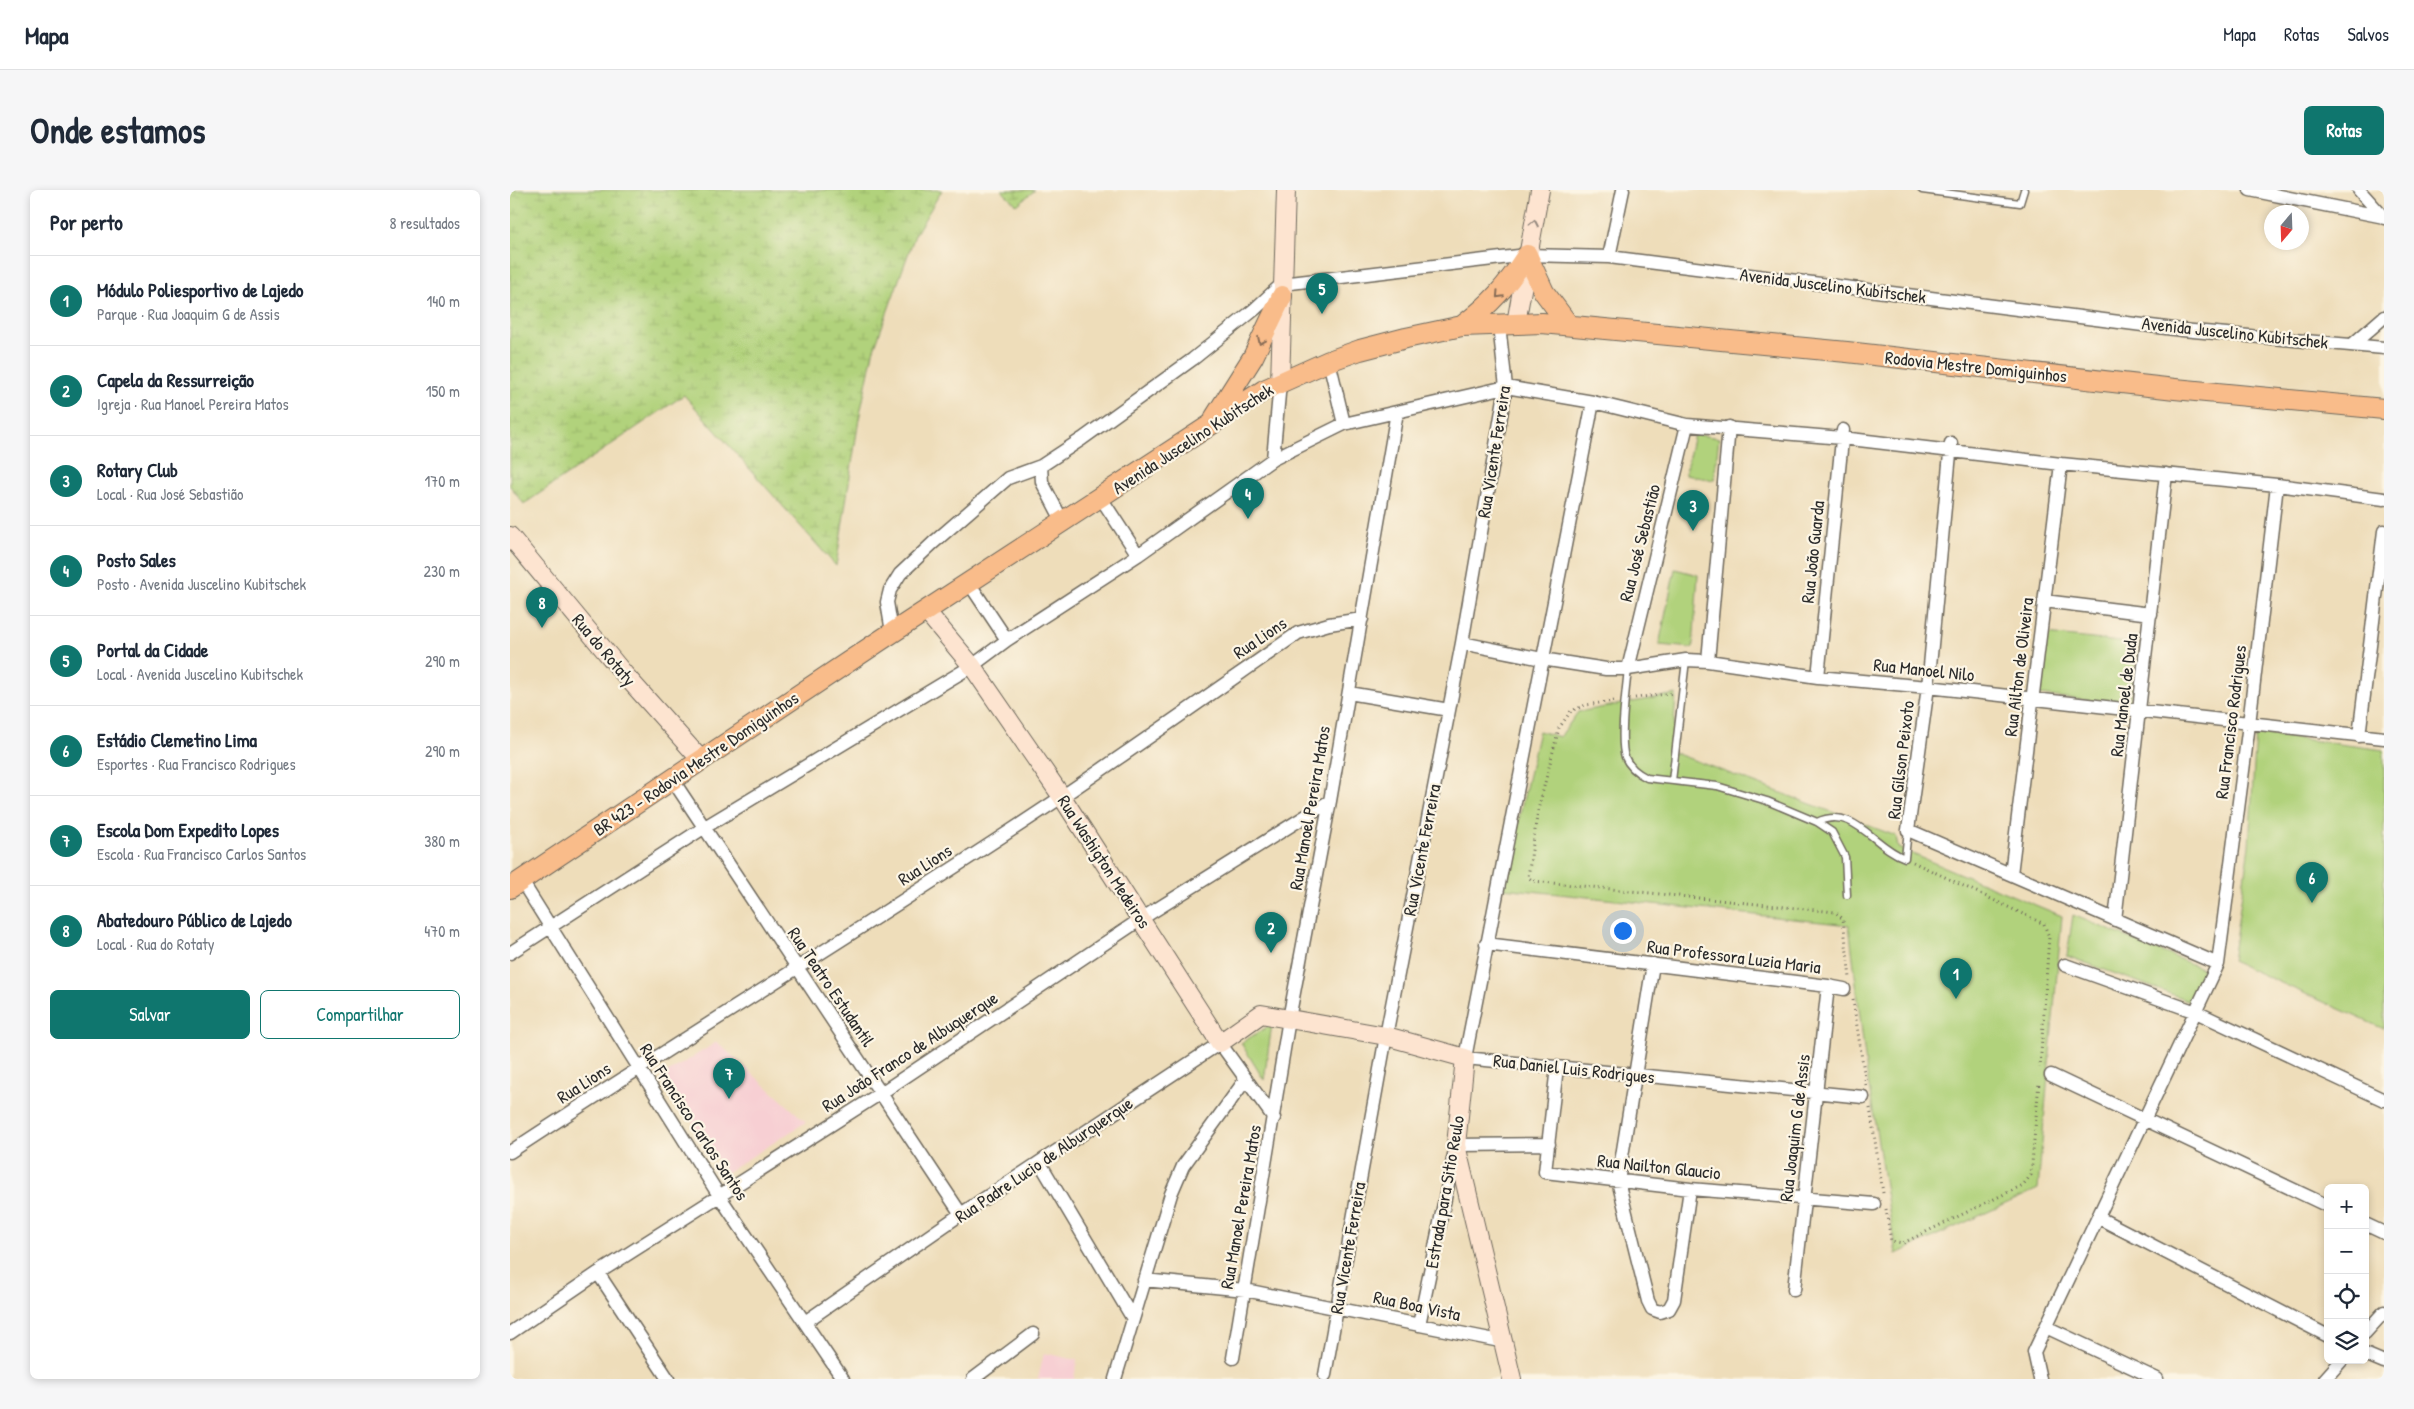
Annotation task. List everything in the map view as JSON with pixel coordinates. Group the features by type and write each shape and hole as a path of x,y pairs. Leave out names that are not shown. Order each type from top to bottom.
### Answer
{"main road":[{"path":"1462,326 1501,292 1527,256 1544,292 1568,324"},
{"path":"1210,424 1253,357 1282,290"},
{"name":"Avenida Juscelino Kubitschek","path":"887,636 1101,498 1210,424 1280,383 1329,361 1360,350 1462,326 1568,324"},
{"name":"Rodovia Mestre Domiguinhos","path":"1568,324 1857,353 2175,390 2384,409"},
{"name":"BR 423 - Rodovia Mestre Domiguinhos","path":"516,884 887,636"}],"street":[{"path":"1273,459 1280,383 1286,190"},
{"name":"Rua Vicente Ferreira","path":"1324,1374 1386,1036 1462,643 1506,387 1507,324 1527,256 1540,190"},
{"path":"1609,257 1624,190"},
{"path":"2250,190 2384,218"},
{"path":"2359,190 2384,218"},
{"name":"Avenida Juscelino Kubitschek","path":"1282,290 1527,256 1609,257 2182,330 2384,348"},
{"path":"887,636 887,602 890,590 900,574 1008,478 1041,466 1193,359 1255,309 1282,290"},
{"path":"2352,345 2384,316"},
{"path":"1329,361 1344,424"},
{"path":"510,953 705,827 972,666 1008,640 1138,555 1273,459 1344,424 1506,387 1593,402 1687,425 1842,434 1951,446 2061,464 2276,485 2384,499"},
{"path":"1465,1058 1593,402"},
{"name":"Rua Manoel Pereira Matos","path":"1232,1358 1274,1118 1289,1018 1330,801 1397,412"},
{"name":"Rua José Sebastião","path":"1628,669 1687,425"},
{"path":"1708,661 1729,428"},
{"name":"Rua João Guarda","path":"1818,677 1842,434"},
{"name":"Rua Gilson Peixoto","path":"1951,446 1928,687 1908,830 2218,964"},
{"name":"Rua Ailton de Oliveira","path":"2011,874 2061,464"},
{"path":"1041,466 1042,482 1063,522"},
{"name":"Rua Manoel de Duda","path":"2115,920 2166,474"},
{"name":"Rua Francisco Rodrigues","path":"2040,1379 2034,1352 2218,964 2249,724 2276,485"},
{"path":"1101,498 1138,555"},
{"path":"2359,736 2384,531"},
{"name":"Rua do Rotaty","path":"510,536 624,675 702,761"},
{"path":"969,584 1008,640"},
{"path":"2044,601 2151,614"},
{"name":"Rua Washigton Medeiros","path":"926,611 972,666 1062,797 1220,1042 1274,1118"},
{"name":"Rua Lions","path":"510,1152 638,1068 798,969 1062,797 1298,633 1329,624 1362,619"},
{"name":"Rua Manoel Nilo","path":"1462,643 1542,659 1606,669 1628,669 1686,660 1708,661 1818,677 1928,687 2384,738"},
{"path":"1349,692 1449,710"},
{"name":"Rua Teatro Estudantil","path":"672,779 961,1214"},
{"name":"Rua João Franco de Albuquerque","path":"510,1333 598,1273 881,1093 1141,919 1330,801"},
{"name":"Rua Francisco Carlos Santos","path":"516,884 550,927 720,1197 843,1379"},
{"name":"Rua Professora Luzia Maria","path":"1486,944 1828,986"},
{"path":"1653,964 1618,1181 1648,1301 1652,1309 1660,1312 1669,1309 1674,1300 1690,1189"},
{"path":"2065,965 2196,1012 2384,1100"},
{"path":"1828,986 1849,989"},
{"name":"Rua Joaquim G de Assis","path":"1794,1290 1818,1093 1828,986"},
{"name":"Rua Padre Lucio de Alburquerque","path":"805,1322 961,1214 1261,1014 1289,1018"},
{"name":"Rua Daniel Luis Rodrigues","path":"1289,1018 1386,1036 1465,1058 1818,1093 1866,1095"},
{"name":"Estrada para Sitio Reulo","path":"1420,1325 1456,1145 1465,1058"},
{"name":"Rua Nailton Glaucio","path":"1557,1067 1545,1172 1690,1189 1879,1204"},
{"path":"2051,1075 2324,1204"},
{"path":"1116,1379 1171,1194 1183,1166 1246,1079"},
{"path":"1512,1379 1505,1342 1456,1145 1549,1144"},
{"path":"1040,1163 1133,1319"},
{"path":"2099,1218 2324,1334"},
{"path":"2369,1226 2384,1233"},
{"path":"598,1273 668,1379"},
{"name":"Rua Boa Vista","path":"1144,1280 1245,1290 1505,1342"},
{"path":"2369,1329 2384,1312"},
{"path":"2046,1327 2157,1379"},
{"path":"973,1379 1032,1334"},
{"path":"2369,1356 2384,1362"},
{"path":"2325,1379 2338,1364"}],"lane":[{"path":"1922,190 2020,203 2024,190"},
{"path":"1672,781 1686,660"},
{"path":"1628,669 1623,750 1626,758 1639,774 1648,778 1717,786 1767,801 1817,822 1832,832 1845,857 1847,894"},
{"path":"1817,822 1830,816 1860,825 1886,849 1905,858 1908,830"}],"path":[{"path":"1682,692 1586,705 1571,712 1559,728 1538,810 1528,877 1532,881 1836,912 1842,919 1849,989 1883,1194"},
{"path":"1879,1204 1891,1241 1903,1243 2023,1185 2031,1175 2049,937 2044,924 1905,858"}],"shaded area":[{"path":"717,1042 806,1122 726,1173 662,1076"},
{"path":"1044,1353 1077,1360 1074,1379 1038,1379"}],"green space":[{"path":"510,190 942,190 915,235 873,352 859,419 836,566 684,395 524,504 510,486"},
{"path":"1001,190 1035,190 1017,205"},
{"path":"1694,434 1719,438 1714,480 1685,475"},
{"path":"1675,569 1698,575 1693,648 1659,645"},
{"path":"2046,634 2139,644 2129,705 2039,695"},
{"path":"1676,694 1672,752 1896,836 1898,848 2062,916 2038,1189 1896,1254 1867,1074 1849,925 1503,888 1539,731 1560,737 1578,712"},
{"path":"2256,733 2384,750 2384,1029 2232,961 2249,846"},
{"path":"2073,915 2206,970 2190,1001 2067,956"},
{"path":"1272,1024 1264,1080 1241,1043"}],"place":[{"name":"Portal da Cidade","path":"1322,314"},
{"name":"Posto Sales","path":"1248,519"},
{"name":"Rotary Club","path":"1693,531"},
{"name":"Abatedouro Público de Lajedo","path":"542,628"},
{"name":"Estádio Clemetino Lima","path":"2312,903"},
{"name":"Capela da Ressurreição","path":"1271,953"},
{"name":"Módulo Poliesportivo de Lajedo","path":"1956,999"},
{"name":"Escola Dom Expedito Lopes","path":"729,1099"}]}
